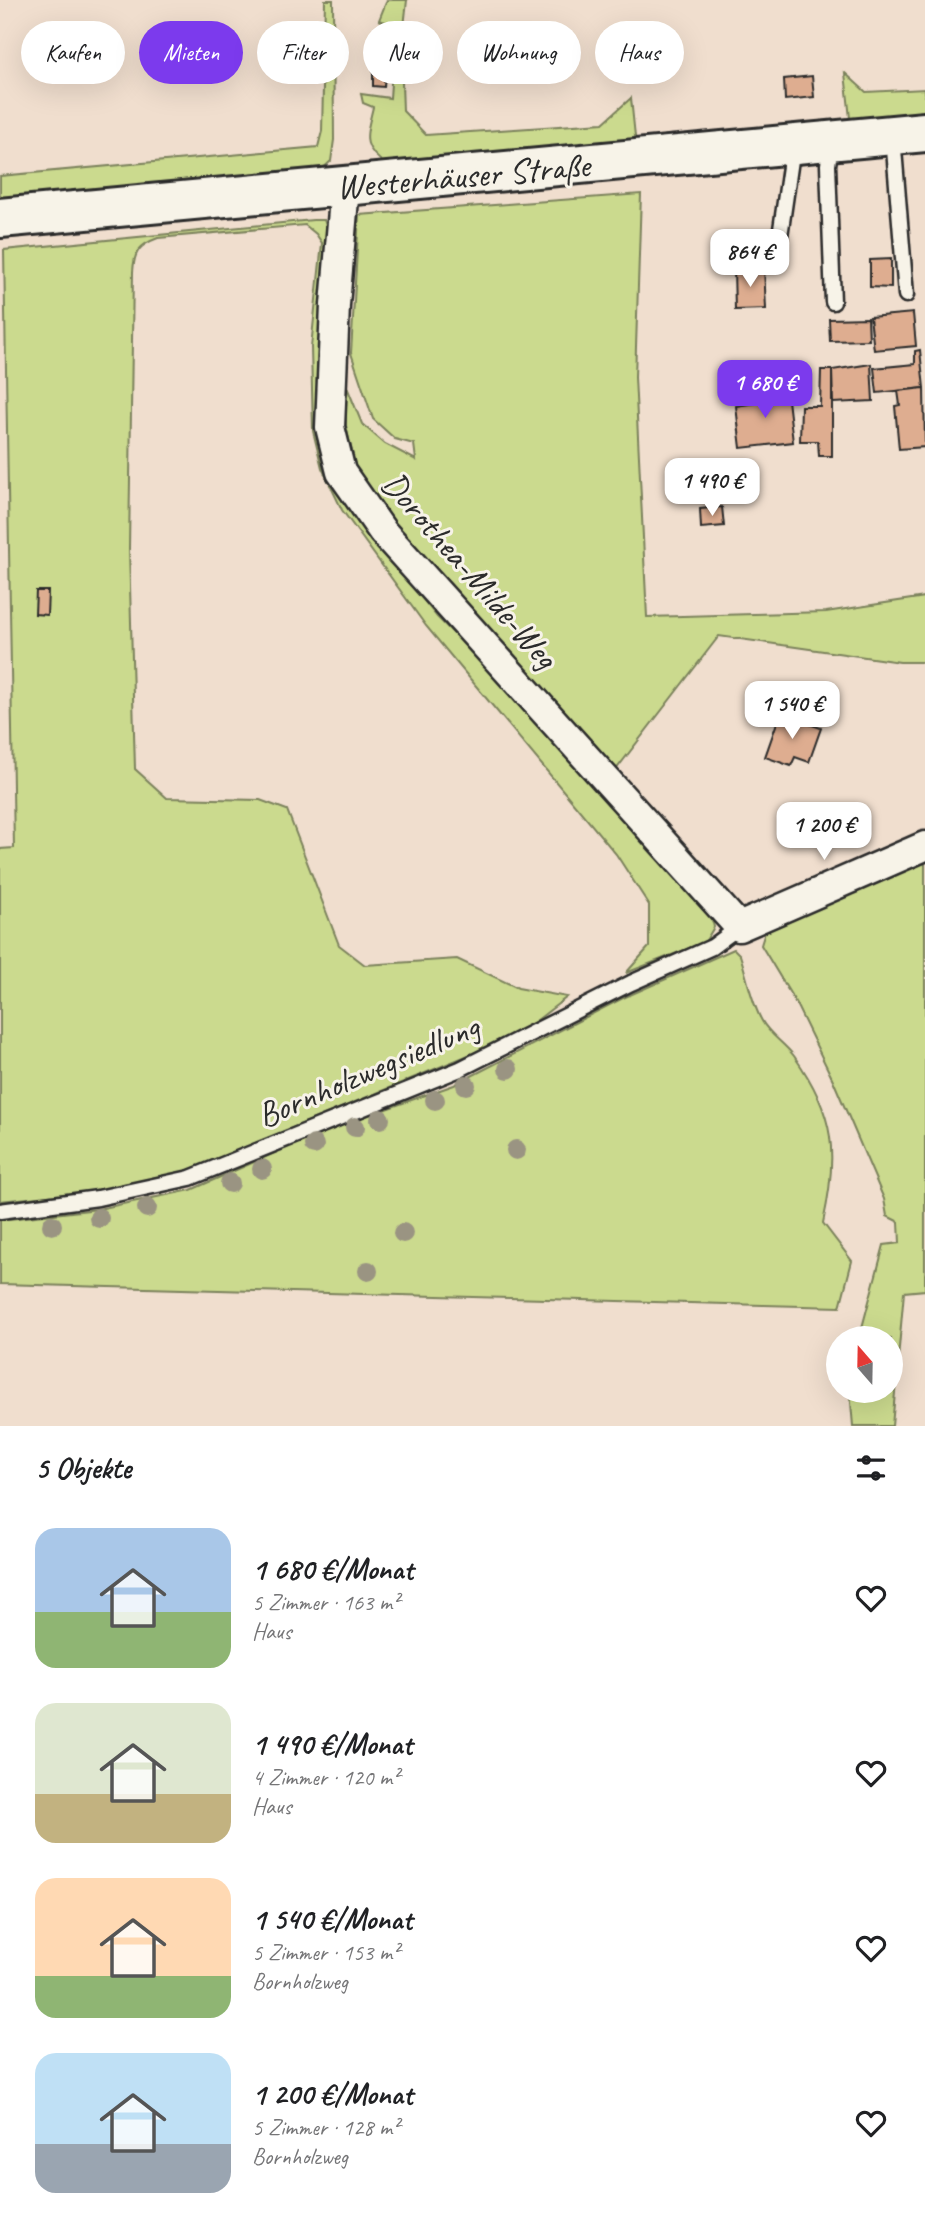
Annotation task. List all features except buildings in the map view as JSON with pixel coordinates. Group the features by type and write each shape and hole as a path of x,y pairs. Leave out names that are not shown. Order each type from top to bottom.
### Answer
{"main road":[{"name":"Westerhäuser Straße","path":"0,218 909,134"}],"street":[{"name":"Dorothea-Milde-Weg","path":"345,187 336,293 330,427 341,472 383,532 739,927"},
{"path":"739,927 925,846"}],"lane":[{"path":"906,295 909,134"},
{"path":"779,243 812,143"},
{"path":"812,143 828,164 833,302"},
{"name":"Bornholzwegsiedlung","path":"0,1211 98,1198 190,1178 460,1069 631,982 712,947 739,927"}],"green space":[{"path":"325,0 333,0 333,21 325,21"},
{"path":"387,0 407,0 405,21 379,20"},
{"path":"845,73 866,92 925,89 925,118 863,124 850,118"},
{"path":"323,84 334,84 334,140 331,161 318,173 0,206 0,176 318,147 322,131"},
{"path":"391,84 402,84 403,111 426,135 603,123 631,98 636,146 388,166 369,147 367,134 373,107 363,103 361,94 390,98"},
{"path":"641,194 635,377 647,617 826,612 925,597 925,662 900,662 719,636 615,771 388,522 356,470 346,426 345,382 362,424 385,444 416,460 414,444 395,439 373,419 351,353 359,215"},
{"path":"324,220 330,237 322,348 353,511 437,617 485,665 710,911 714,927 705,942 626,973 649,947 649,905 616,854 426,626 342,510 322,468 313,431 311,347 322,243 316,234 305,225 158,238 146,243 139,250 133,272 129,549 135,769 167,798 260,800 287,810 339,945 365,965 457,959 518,988 567,997 532,1024 476,1052 188,1171 96,1191 0,1201 0,849 14,848 4,250"},
{"path":"925,859 925,1290 904,1292 901,1326 862,1326 884,1245 900,1243 899,1222 887,1216 884,1199 833,1080 794,1000 761,945 765,932 779,922"},
{"path":"734,949 740,955 758,1014 808,1077 826,1117 830,1136 831,1177 823,1223 852,1261 840,1307 0,1284 0,1220 98,1209 191,1190 326,1130 454,1085 623,998"},
{"path":"851,1404 894,1404 892,1426 853,1426"}]}
